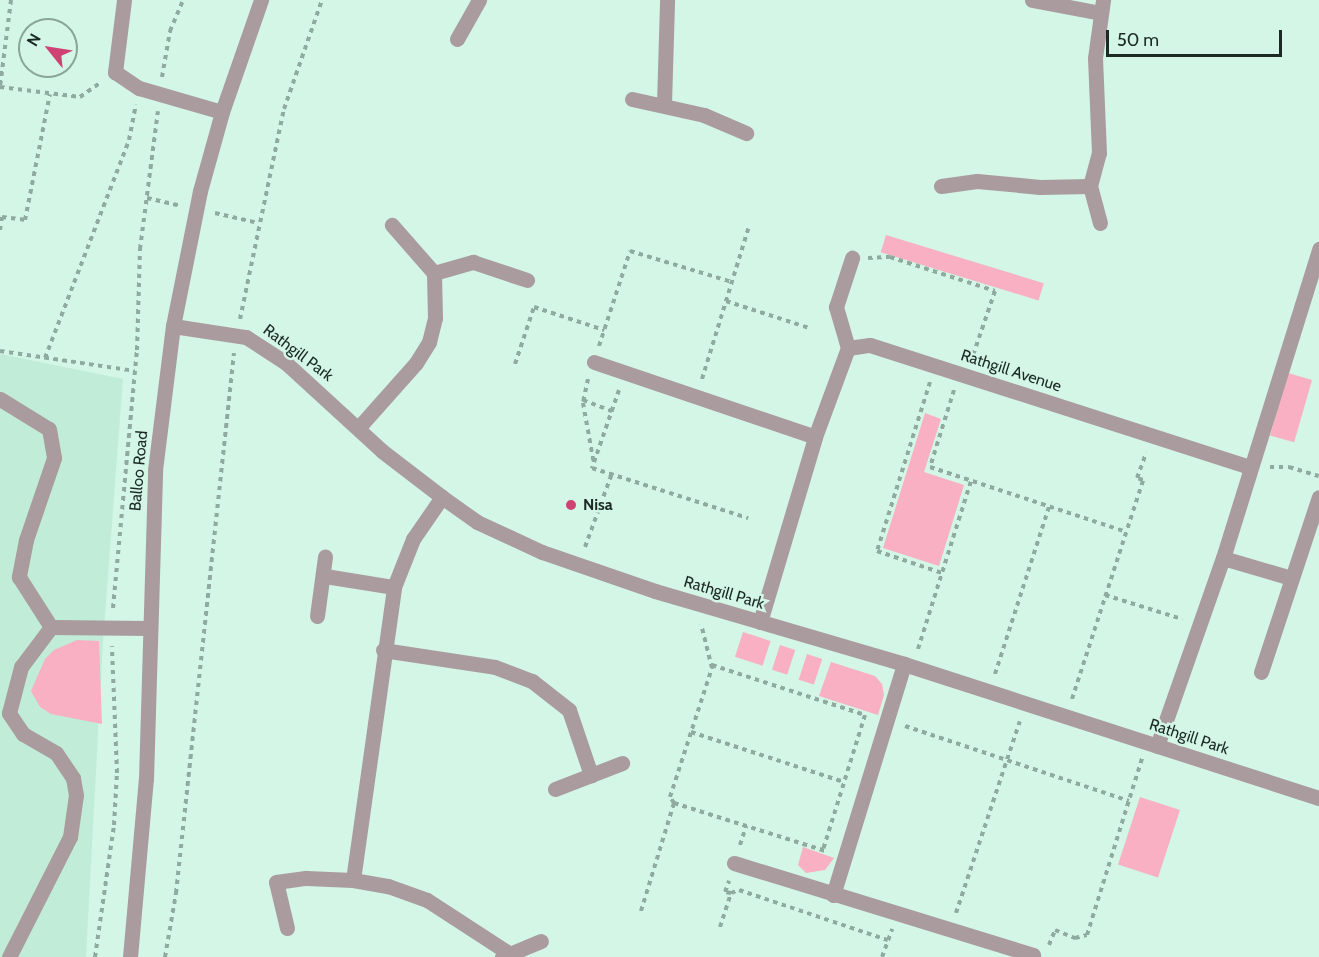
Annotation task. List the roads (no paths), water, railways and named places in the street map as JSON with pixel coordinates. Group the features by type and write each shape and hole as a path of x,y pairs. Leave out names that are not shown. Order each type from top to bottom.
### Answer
{"street":[{"path":"124,0 115,72 139,88 222,112"},
{"name":"Balloo Road","path":"130,957 146,779 155,470 173,326 196,209 222,112 261,0"},
{"path":"457,39 479,0"},
{"path":"664,104 666,0"},
{"path":"1032,0 1102,6 1095,58 1099,153 1090,186 1100,223"},
{"path":"632,99 664,104 746,133"},
{"path":"941,186 977,181 1040,187 1090,186"},
{"path":"360,426 429,342 435,318 435,273 392,225"},
{"path":"1152,745 1199,625 1222,558 1319,249"},
{"path":"760,622 815,437 848,348 836,307 852,258"},
{"path":"435,273 473,262 527,280"},
{"name":"Rathgill Park","path":"173,326 246,337 286,363 360,426 382,451 477,522 579,565 694,603 908,665 1319,798"},
{"name":"Rathgill Avenue","path":"848,348 870,345 1251,467"},
{"path":"594,362 815,437"},
{"path":"0,399 14,404 49,429 54,458 26,540 19,577 51,627"},
{"path":"354,880 383,650 394,587 413,539 442,497"},
{"path":"1261,672 1319,497"},
{"path":"317,616 325,576 325,557"},
{"path":"1222,558 1292,578"},
{"path":"325,576 394,587"},
{"path":"51,627 149,628"},
{"path":"9,957 70,837 76,795 73,778 56,753 23,734 9,713 21,668 51,627"},
{"path":"383,650 495,667 532,681 569,710 591,775"},
{"path":"833,895 887,720 908,665"},
{"path":"555,789 622,763"},
{"path":"734,863 896,915 1033,955"},
{"path":"288,927 276,882 306,878 354,880 388,886 427,900 505,954 542,940"}],"place":[{"name":"Nisa","path":"571,505"}]}
